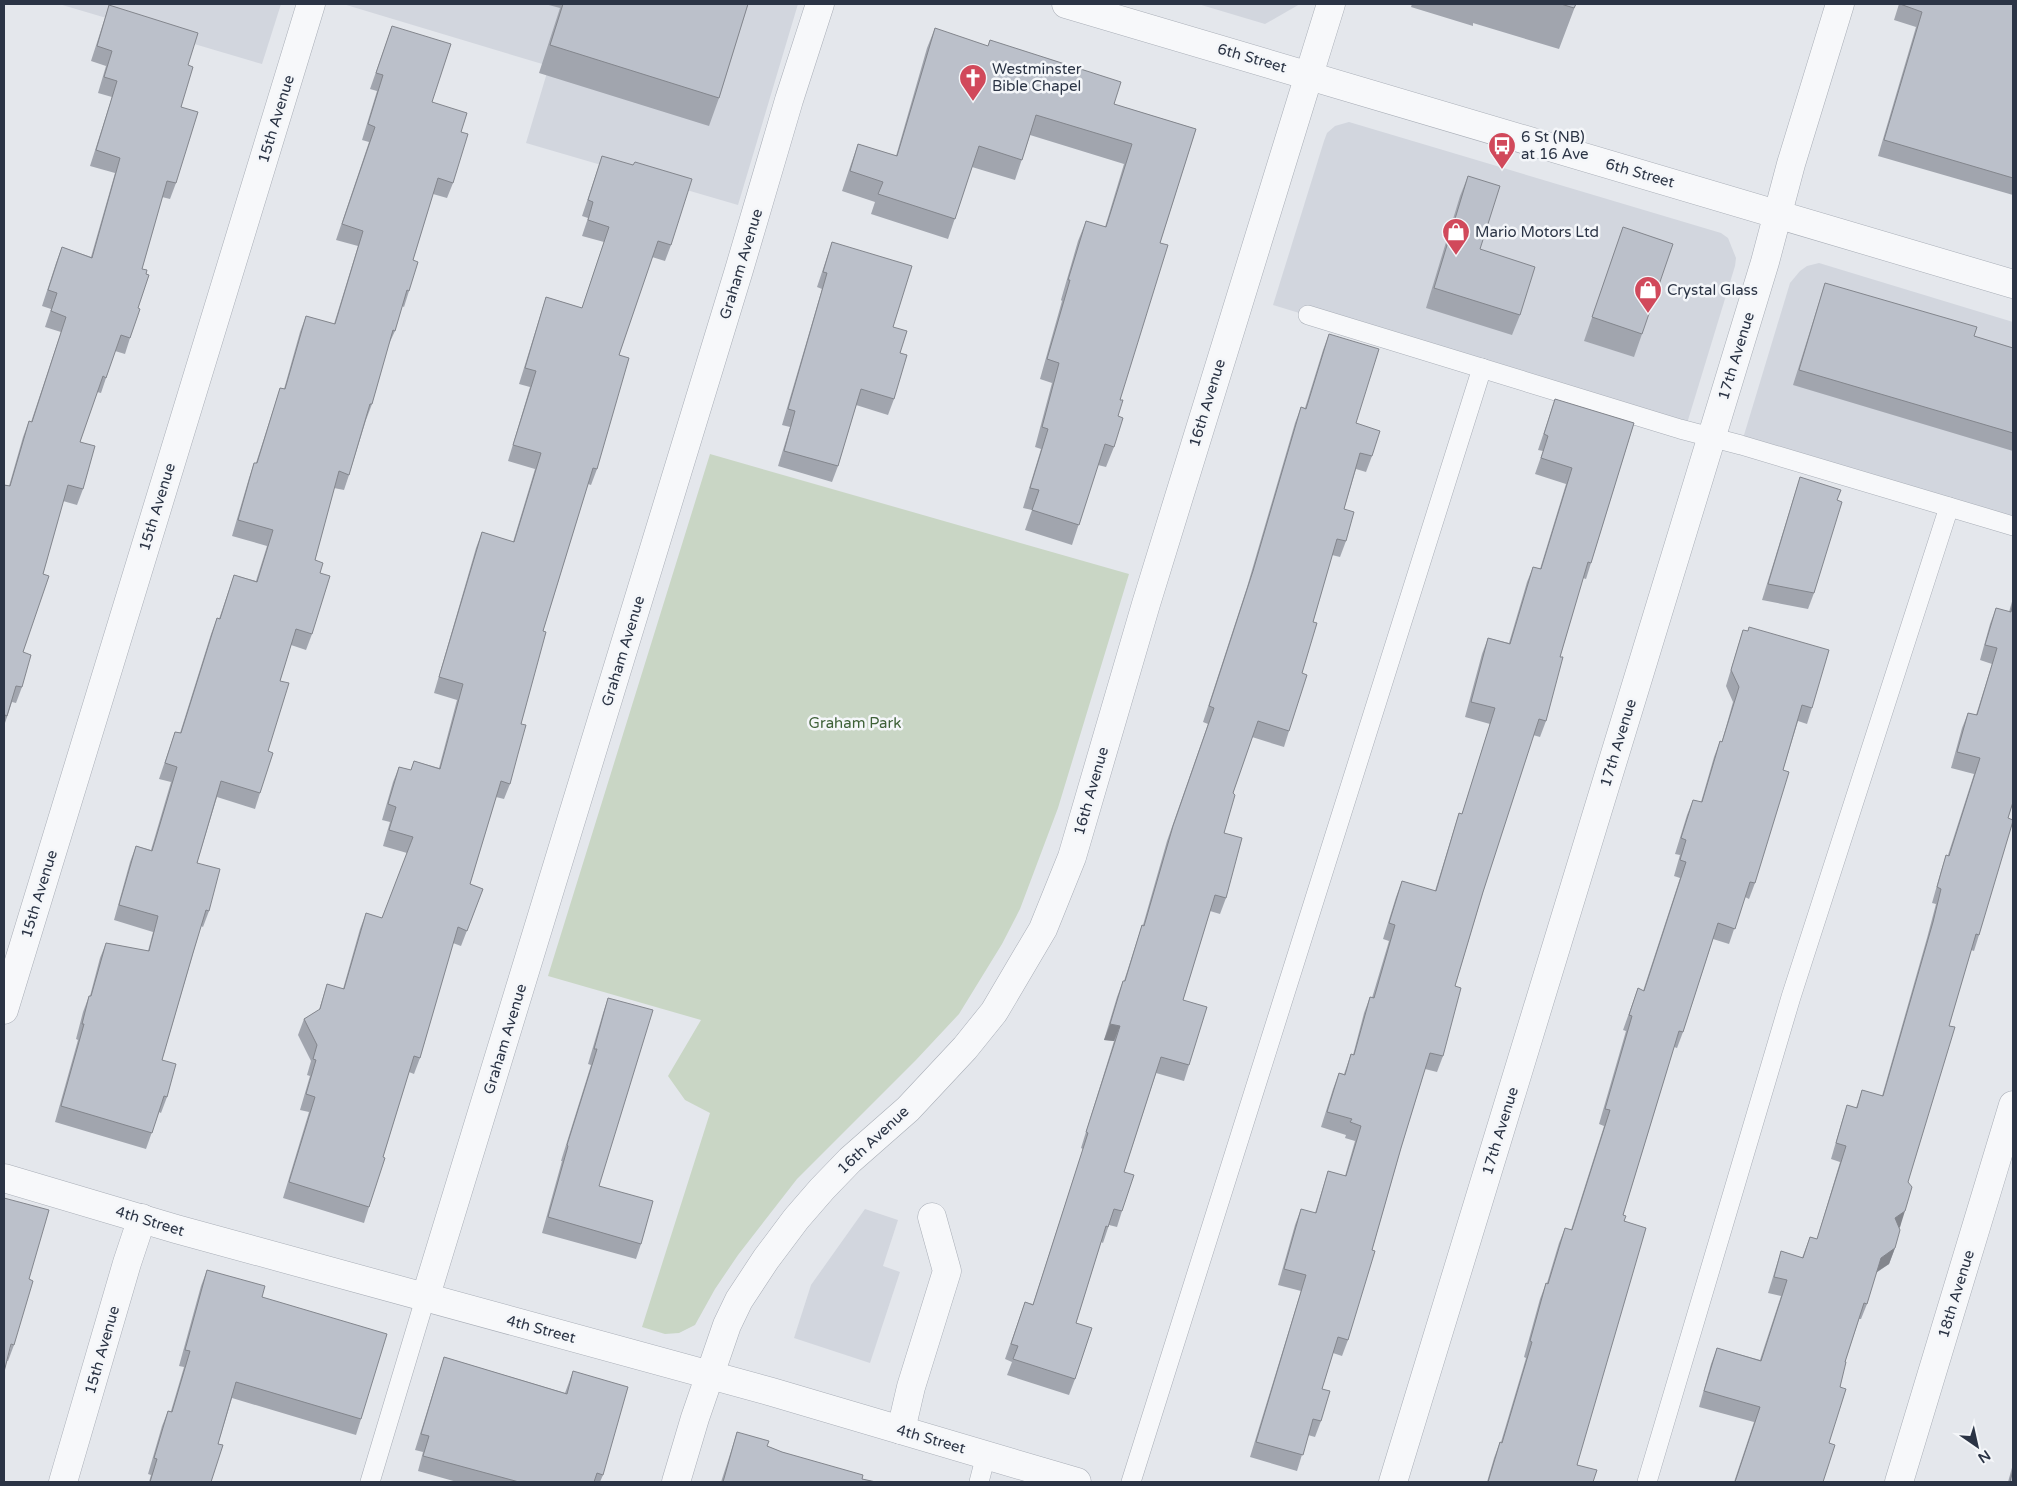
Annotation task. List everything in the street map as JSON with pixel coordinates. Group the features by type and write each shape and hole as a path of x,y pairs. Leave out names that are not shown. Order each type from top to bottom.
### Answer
{"street":[{"name":"15th Avenue","path":"4,1010 311,4"},
{"name":"Graham Avenue","path":"426,1299 734,289 789,100 820,4"},
{"name":"6th Street","path":"1066,4 2013,284"},
{"name":"16th Avenue","path":"676,1482 721,1341 739,1300 771,1252 822,1189 850,1160 908,1109 965,1048 994,1012 1044,929 1072,857 1146,604 1331,4"},
{"name":"17th Avenue","path":"1393,1482 1711,438 1840,4"},
{"name":"18th Avenue","path":"1898,1482 2013,1105"},
{"name":"4th Street","path":"4,1178 426,1299 710,1375 1078,1482"},
{"path":"901,1430 911,1387 947,1271 932,1217"},
{"name":"15th Avenue","path":"63,1482 142,1218"}],"lane":[{"path":"1308,315 1711,438 1741,445 2013,526"},
{"path":"1131,1482 1482,368"},
{"path":"1647,1482 1790,998 1949,507"},
{"path":"370,1482 426,1299"},
{"path":"979,1482 986,1455"}],"shaded area":[{"path":"59,4 281,4 262,64"},
{"path":"343,4 798,4 738,205 526,143 549,66"},
{"path":"1198,4 1300,4 1265,24"},
{"path":"1349,122 1721,233 1728,238 1736,258 1735,266 1685,430 1273,305 1327,133 1335,126"},
{"path":"1819,263 2013,322 2013,526 1741,445 1790,283 1807,266"},
{"path":"865,1209 898,1220 883,1266 900,1272 870,1363 794,1338 811,1285"}],"green space":[{"name":"Graham Park","path":"710,454 1129,574 1058,808 1020,909 1002,944 959,1014 916,1060 797,1179 738,1255 715,1289 695,1325 679,1333 665,1334 642,1327 710,1113 685,1100 668,1076 701,1020 548,976"}],"building":[{"path":"563,4 748,4 719,98 550,45"},
{"path":"1561,4 1576,4 1574,8"},
{"path":"1900,4 2013,4 2013,178 1884,140 1922,12"},
{"path":"109,5 198,33 188,65 193,67 181,107 198,112 176,183 167,181 142,269 147,270 146,274 149,275 130,338 121,335 106,378 103,376 80,442 95,446 83,489 68,485 43,574 49,576 23,652 31,655 22,687 16,686 7,716 5,715 4,719 4,485 10,486 29,421 32,422 66,317 51,311 57,293 48,290 62,247 92,258 120,158 96,150 117,81 104,77 112,51 97,46"},
{"path":"392,26 451,44 432,102 467,113 461,132 468,134 453,183 438,178 413,260 418,262 409,291 407,290 395,331 393,330 349,475 339,471 315,560 323,563 320,573 330,576 312,634 296,629 280,681 289,683 268,751 273,753 260,793 221,781 197,863 220,869 209,911 206,910 162,1060 176,1064 167,1097 164,1096 152,1133 61,1106 84,1024 82,1024 89,996 91,996 106,943 149,951 158,916 119,905 136,846 152,851 177,767 165,763 175,732 181,733 217,618 220,619 234,575 257,582 273,530 238,520 254,463 257,463 280,388 285,389 306,316 335,324 363,231 342,224 375,127 368,124 383,75 376,73"},
{"path":"935,28 988,46 990,40 1121,82 1114,104 1196,129 1160,243 1168,245 1120,400 1123,400 1118,416 1123,418 1114,447 1105,444 1079,525 1032,510 1039,490 1030,488 1048,429 1042,427 1059,363 1047,359 1086,221 1106,227 1132,144 1036,115 1022,160 979,146 955,219 878,194 883,182 850,171 858,144 897,156"},
{"path":"602,156 633,165 635,162 692,179 671,245 658,241 619,355 629,358 597,469 593,468 543,631 546,632 521,724 526,725 510,784 501,781 470,884 483,889 467,931 458,927 420,1058 414,1056 369,1207 289,1182 315,1097 306,1094 316,1060 313,1059 317,1045 304,1019 320,1009 327,984 344,989 366,913 382,918 413,837 389,830 396,807 388,804 399,767 411,770 414,761 440,769 463,684 439,677 482,532 514,542 541,453 513,445 536,371 525,368 546,297 582,308 609,227 588,220 593,202 588,200"},
{"path":"1468,176 1500,186 1480,249 1535,267 1520,315 1434,288"},
{"path":"1623,227 1673,244 1642,334 1592,317"},
{"path":"832,242 912,266 893,327 907,331 900,353 907,355 894,399 861,389 838,466 784,451 795,411 788,409 827,273 823,272"},
{"path":"1825,283 1977,327 1974,336 2013,348 2013,433 1799,370"},
{"path":"1329,334 1379,349 1356,423 1380,431 1372,456 1360,453 1344,509 1354,512 1346,541 1337,539 1313,622 1317,623 1302,673 1307,675 1289,731 1258,721 1233,793 1235,795 1224,833 1242,838 1226,898 1215,895 1183,1000 1207,1007 1189,1065 1161,1057 1124,1172 1134,1175 1122,1211 1114,1209 1108,1227 1106,1226 1076,1323 1092,1328 1075,1379 1013,1359 1018,1346 1011,1344 1025,1302 1033,1305 1088,1133 1086,1132 1120,1026 1110,1024 1142,925 1144,926 1173,826 1214,708 1209,706 1253,571 1301,407 1306,409"},
{"path":"1555,399 1634,423 1591,563 1588,562 1560,657 1563,657 1546,721 1539,719 1483,892 1455,986 1461,988 1443,1056 1430,1053 1401,1148 1372,1250 1375,1251 1348,1340 1338,1337 1322,1389 1330,1391 1321,1421 1313,1419 1303,1455 1256,1442 1306,1275 1284,1269 1301,1209 1316,1213 1328,1171 1346,1176 1361,1126 1350,1122 1352,1119 1327,1112 1339,1073 1345,1075 1351,1054 1354,1055 1370,997 1374,998 1395,925 1389,923 1402,881 1436,891 1459,813 1462,814 1495,708 1471,702 1488,638 1510,644 1533,567 1541,569 1572,468 1541,458 1548,436 1544,434"},
{"path":"1800,477 1841,490 1837,500 1842,502 1814,593 1768,584"},
{"path":"2013,603 2013,802 2008,818 2013,821 1979,935 1976,934 1949,1026 1955,1027 1908,1182 1912,1187 1905,1211 1895,1218 1900,1230 1895,1248 1881,1258 1867,1304 1864,1303 1845,1362 1840,1387 1846,1389 1829,1443 1835,1445 1823,1482 1735,1482 1760,1407 1704,1391 1717,1348 1761,1361 1787,1280 1774,1277 1781,1251 1803,1258 1810,1237 1817,1239 1846,1146 1836,1143 1847,1105 1857,1108 1862,1090 1883,1096 1933,922 1941,889 1937,887 1946,855 1949,856 1980,758 1957,752 1968,713 1977,715 1997,648 1985,645 1996,608 2011,612"},
{"path":"1749,627 1829,650 1812,708 1802,705 1783,770 1789,772 1755,883 1750,882 1735,929 1718,923 1683,1032 1679,1031 1623,1215 1626,1216 1624,1221 1646,1228 1577,1465 1597,1470 1593,1482 1488,1482 1500,1442 1502,1443 1532,1342 1530,1341 1546,1283 1548,1284 1565,1228 1572,1230 1610,1110 1605,1109 1632,1016 1629,1015 1638,988 1644,991 1686,862 1680,860 1686,840 1681,838 1693,800 1702,802 1720,741 1722,742 1739,687 1731,670 1743,630 1748,631"},
{"path":"608,998 653,1010 599,1186 653,1201 641,1244 548,1217 567,1145 597,1049 594,1049"},
{"path":"4,1198 49,1210 29,1279 33,1281 14,1345 11,1344 4,1372"},
{"path":"207,1270 265,1286 262,1297 387,1334 361,1419 236,1382 218,1444 223,1445 211,1482 150,1482 157,1459 154,1458 168,1411 172,1412 190,1351 185,1350"},
{"path":"444,1357 567,1394 573,1371 628,1387 603,1475 597,1473 594,1482 519,1482 423,1456 429,1436 421,1434"},
{"path":"737,1432 769,1441 767,1446 782,1452 863,1475 862,1479 876,1482 723,1482"},
{"path":"2013,1470 2013,1482 2010,1482"}],"place":[{"name":"Westminster Bible Chapel","path":"973,102"},
{"name":"6 St (NB) at 16 Ave","path":"1502,170"},
{"name":"Mario Motors Ltd","path":"1456,256"},
{"name":"Crystal Glass","path":"1648,314"}]}
